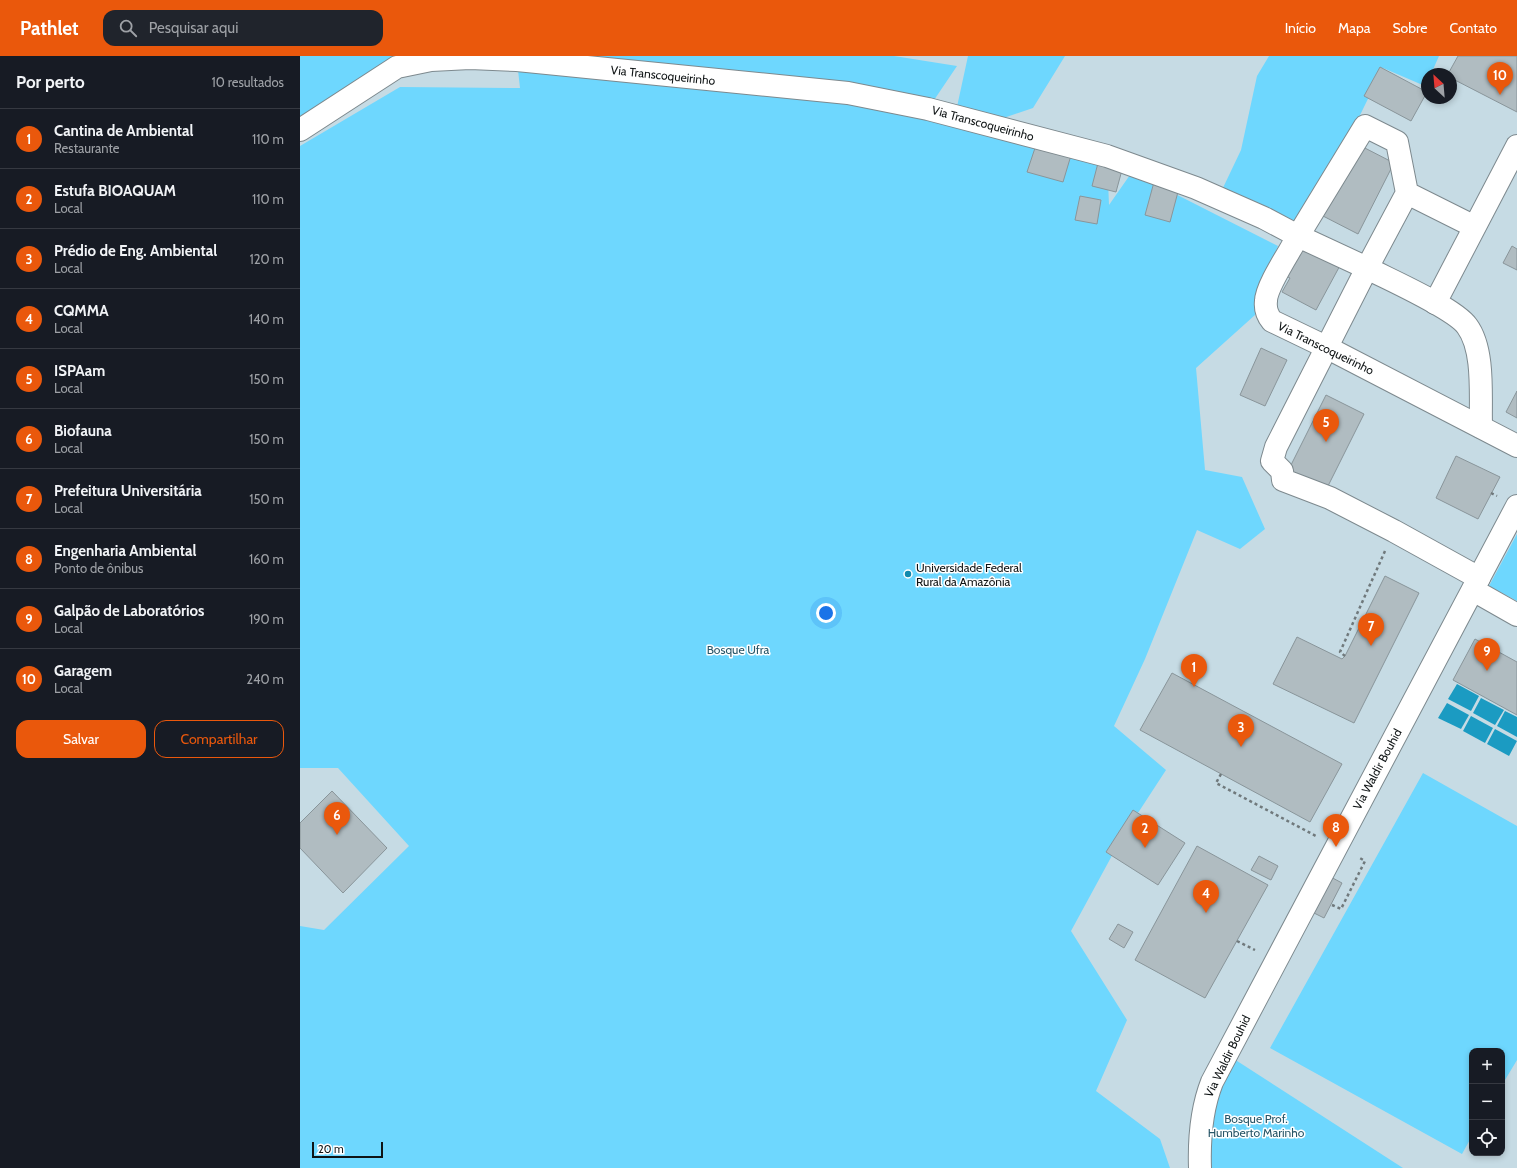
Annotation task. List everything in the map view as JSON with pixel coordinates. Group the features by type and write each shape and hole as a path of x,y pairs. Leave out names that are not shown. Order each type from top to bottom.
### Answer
{"lane":[{"name":"Via Transcoqueirinho","path":"300,130 397,68 431,60 517,60 848,93 928,109 1107,156 1196,188 1264,218 1298,236 1269,289 1266,300 1267,314 1272,321 1326,347 1517,446"},
{"path":"1481,427 1480,373 1477,348 1468,326 1455,313 1367,268 1298,236 1365,126 1397,142 1407,193 1367,268 1326,347 1276,447 1272,462 1282,470 1283,480 1330,498 1394,530 1476,584 1517,615"},
{"path":"1435,303 1517,146"},
{"path":"1407,193 1474,226"},
{"name":"Via Waldir Bouhid","path":"1200,1168 1199,1148 1204,1103 1212,1082 1517,506"}],"path":[{"path":"1345,656 1340,652 1394,530"},
{"path":"1221,774 1216,783 1365,861 1341,909 1330,905"}],"shaded area":[{"name":"Bosque Ufra","path":"300,56 1517,56 1517,1168 300,1168"},
{"path":"1457,684 1479,696 1471,711 1448,699"},
{"path":"1481,698 1504,710 1495,725 1473,713"},
{"path":"1447,703 1469,715 1461,729 1438,718"},
{"path":"1505,711 1517,717 1517,737 1497,726"},
{"path":"1471,716 1493,728 1485,743 1463,731"},
{"path":"1495,729 1517,741 1509,756 1487,744"}],"green space":[{"name":"Bosque Ufra","path":"300,56 894,56 957,66 928,109 955,116 968,56 1065,56 1033,108 986,124 1107,156 1109,205 1132,172 1278,246 1259,288 1255,315 1196,368 1205,470 1242,477 1265,529 1240,549 1197,530 1145,659 1114,726 1166,770 1121,839 1071,931 1127,1020 1096,1091 1160,1139 1170,1168 300,1168 300,926 324,930 409,846 338,768 300,768 300,146 400,87 520,88 517,61 392,67 300,121"},
{"path":"1269,56 1439,56 1434,68 1421,68 1421,84 1383,68 1343,150 1298,226 1221,192 1241,150 1257,76"},
{"path":"1517,534 1517,601 1489,586"},
{"path":"1423,773 1517,826 1517,1060 1505,1080 1505,1048 1469,1048 1469,1141 1462,1154 1270,1048"},
{"name":"Bosque Prof. Humberto Marinho","path":"1234,1059 1403,1168 1211,1168 1210,1138 1214,1104"}],"building":[{"path":"1458,56 1517,56 1517,112 1457,81 1457,68 1451,68"},
{"path":"1380,67 1421,89 1421,103 1411,121 1364,96"},
{"path":"1037,142 1072,152 1063,182 1027,172"},
{"path":"1359,145 1394,163 1358,234 1323,216"},
{"path":"1098,163 1122,170 1116,192 1092,186"},
{"path":"1154,182 1179,188 1170,222 1145,215"},
{"path":"1080,196 1101,200 1097,224 1075,220"},
{"path":"1299,237 1343,260 1316,310 1282,292 1290,278 1280,273"},
{"path":"1512,246 1517,249 1517,270 1503,263"},
{"path":"1261,348 1287,360 1265,406 1240,395"},
{"path":"1517,391 1517,418 1506,412"},
{"path":"1326,395 1364,414 1326,490 1288,471"},
{"path":"1456,456 1500,477 1478,519 1436,498"},
{"path":"1385,576 1419,593 1354,723 1273,684 1297,637 1342,659 1345,656"},
{"path":"1475,639 1517,662 1517,715 1453,680"},
{"path":"1172,673 1342,764 1310,822 1140,730"},
{"path":"332,791 387,848 343,893 300,848 300,823"},
{"path":"1133,810 1185,843 1158,885 1106,852"},
{"path":"1197,846 1268,885 1205,998 1135,960"},
{"path":"1259,856 1278,866 1271,880 1251,870"},
{"path":"1327,875 1342,883 1324,918 1308,910"},
{"path":"1118,924 1133,932 1124,948 1109,939"}],"place":[{"name":"Garagem","path":"1500,95"},
{"name":"ISPAam","path":"1326,442"},
{"name":"Universidade Federal Rural da Amazônia","path":"908,574"},
{"name":"Prefeitura Universitária","path":"1371,646"},
{"name":"Galpão de Laboratórios","path":"1487,671"},
{"name":"Cantina de Ambiental","path":"1194,687"},
{"name":"Prédio de Eng. Ambiental","path":"1241,747"},
{"name":"Biofauna","path":"337,835"},
{"name":"Engenharia Ambiental","path":"1336,847"},
{"name":"Estufa BIOAQUAM","path":"1145,848"},
{"name":"CQMMA","path":"1206,913"}]}
